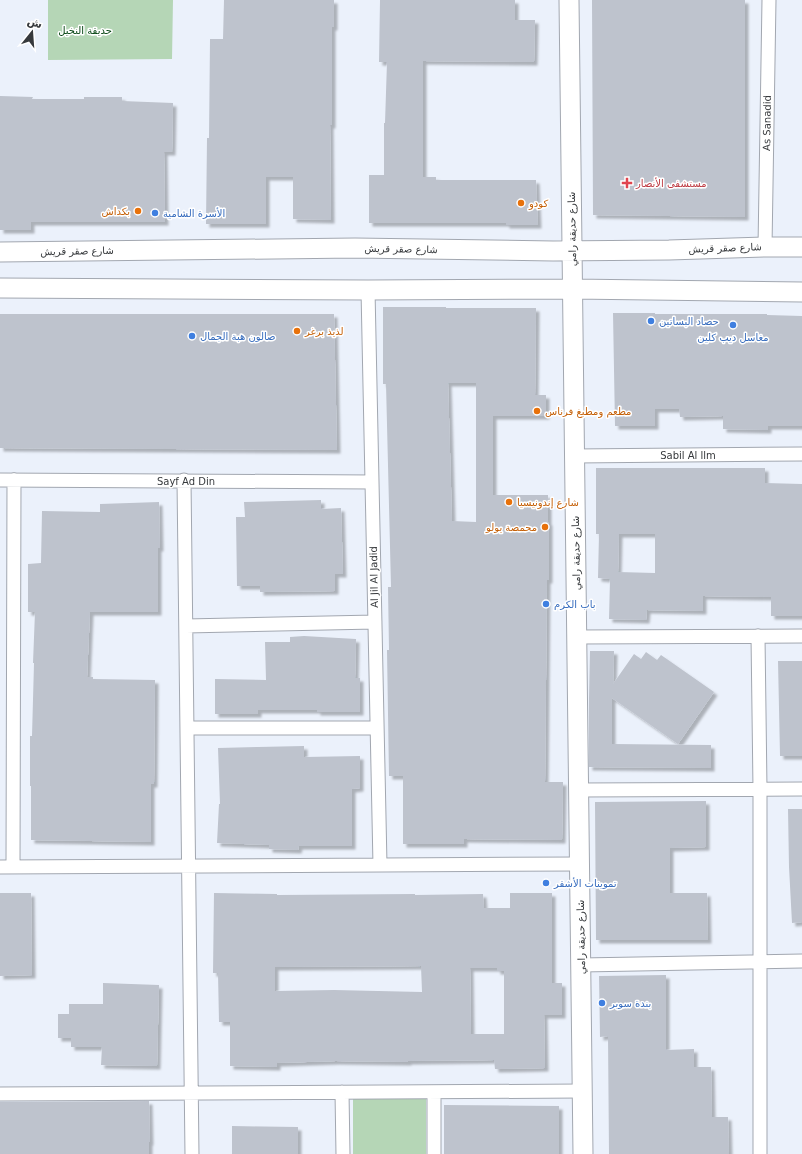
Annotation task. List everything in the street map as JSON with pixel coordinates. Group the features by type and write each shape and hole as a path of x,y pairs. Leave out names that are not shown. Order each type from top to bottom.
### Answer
{"street":[{"name":"شارع حديقة رامي","path":"570,0 583,1154"},
{"name":"As Sanadid","path":"765,247 769,0"},
{"name":"شارع صقر قريش","path":"0,252 354,248 573,251 802,247"},
{"path":"0,288 368,290 573,289 802,292"},
{"name":"Al Jil Al Jadid","path":"368,290 380,865"},
{"name":"Sabil Al llm","path":"575,456 802,454"},
{"name":"Sayf Ad Din","path":"0,480 372,482"},
{"path":"14,480 6,867 580,864"},
{"path":"184,480 192,1154"},
{"path":"186,626 375,622"},
{"path":"577,636 802,636"},
{"path":"758,636 760,789 760,1154"},
{"path":"187,728 377,728"},
{"path":"579,790 802,789"},
{"path":"581,965 802,961"},
{"path":"0,1094 582,1091"},
{"path":"342,1092 343,1154"},
{"path":"434,1092 434,1154"}],"green space":[{"name":"حديقة النخيل","path":"48,0 173,0 172,59 48,60"},
{"path":"353,1098 426,1098 426,1154 353,1154"}],"building":[{"path":"224,0 334,0 334,27 332,27 332,125 330,125 331,220 293,219 293,177 266,177 266,224 206,224 210,39 223,39"},
{"path":"380,0 515,0 515,20 535,20 534,62 423,61 423,177 436,177 436,180 536,180 538,225 506,225 506,223 369,223 369,175 384,175 384,123 387,62 379,62"},
{"path":"592,0 745,0 745,217 593,215"},
{"path":"0,96 33,97 32,99 122,97 122,101 173,103 172,152 164,152 165,222 31,222 31,230 0,230"},
{"path":"383,307 536,308 535,395 546,395 546,416 493,416 493,495 548,495 549,580 547,580 545,782 563,782 562,840 464,839 464,844 403,844 403,776 389,776 387,650 389,650 388,587 391,587 386,384 383,384","holes":["448,383 476,383 476,522 452,521"]},
{"path":"613,313 767,314 802,316 802,426 768,426 768,430 723,429 723,416 680,417 679,409 655,409 655,426 615,426"},
{"path":"0,314 334,314 337,450 0,448"},
{"path":"596,468 765,468 765,483 802,484 802,616 771,616 771,597 703,596 703,611 647,610 646,620 609,619 610,579 598,578 599,534 596,534","holes":["619,534 655,534 655,573 618,572"]},
{"path":"321,500 321,509 341,508 343,574 335,574 335,591 260,592 260,586 237,586 236,517 245,517 244,502"},
{"path":"159,502 160,548 158,548 158,612 90,612 87,677 93,677 93,679 155,680 154,784 151,784 151,842 31,840 30,736 32,736 35,612 28,612 28,564 41,563 42,511 100,512 100,504"},
{"path":"304,636 356,639 355,678 360,678 360,712 258,710 258,714 215,714 215,679 266,680 265,642 290,642 290,637"},
{"path":"590,651 614,651 613,684 634,654 641,659 646,652 657,660 661,655 714,692 678,744 612,698 612,744 711,745 711,768 589,767"},
{"path":"778,661 802,661 802,756 780,756"},
{"path":"304,746 304,757 360,756 360,788 352,789 352,846 299,846 298,850 269,849 269,845 217,843 220,804 218,748"},
{"path":"706,801 706,847 670,848 670,893 707,893 708,940 596,940 595,802"},
{"path":"788,809 802,809 802,922 792,923 789,867"},
{"path":"0,893 31,893 32,975 0,976"},
{"path":"214,893 277,895 483,894 484,908 510,908 510,893 552,893 552,983 562,983 562,1015 544,1015 545,1068 495,1069 494,1060 408,1062 336,1061 277,1063 277,1067 230,1066 230,1022 219,1022 218,973 213,973","holes":["421,966 422,992 334,990 275,991 275,967","470,968 497,968 497,971 504,971 504,1034 471,1034"]},
{"path":"666,975 666,1050 694,1049 694,1067 711,1067 712,1117 728,1117 729,1154 609,1154 608,1036 600,1037 599,976"},
{"path":"103,983 159,985 157,1066 101,1065 102,1047 71,1047 71,1038 58,1038 58,1014 69,1014 69,1004 103,1004"},
{"path":"149,1101 149,1154 0,1154 0,1102"},
{"path":"444,1105 559,1106 559,1154 444,1154"},
{"path":"232,1126 298,1127 298,1154 232,1154"}],"place":[{"name":"مستشفى الأنصار","path":"627,183"},
{"name":"كودو","path":"521,203"},
{"name":"بكداش","path":"138,211"},
{"name":"الأسرة الشامية","path":"155,213"},
{"name":"حصاد البساتين","path":"651,321"},
{"name":"مغاسل ديب كلين","path":"733,325"},
{"name":"لذيذ برغر","path":"297,331"},
{"name":"صالون هبة الجمال","path":"192,336"},
{"name":"مطعم ومطبغ فرناس","path":"537,411"},
{"name":"شارع إندونيسيا","path":"509,502"},
{"name":"محمصة يولو","path":"545,527"},
{"name":"باب الكرم","path":"546,604"},
{"name":"تموينات الأشقر","path":"546,883"},
{"name":"بندة سوبر","path":"602,1003"}]}
